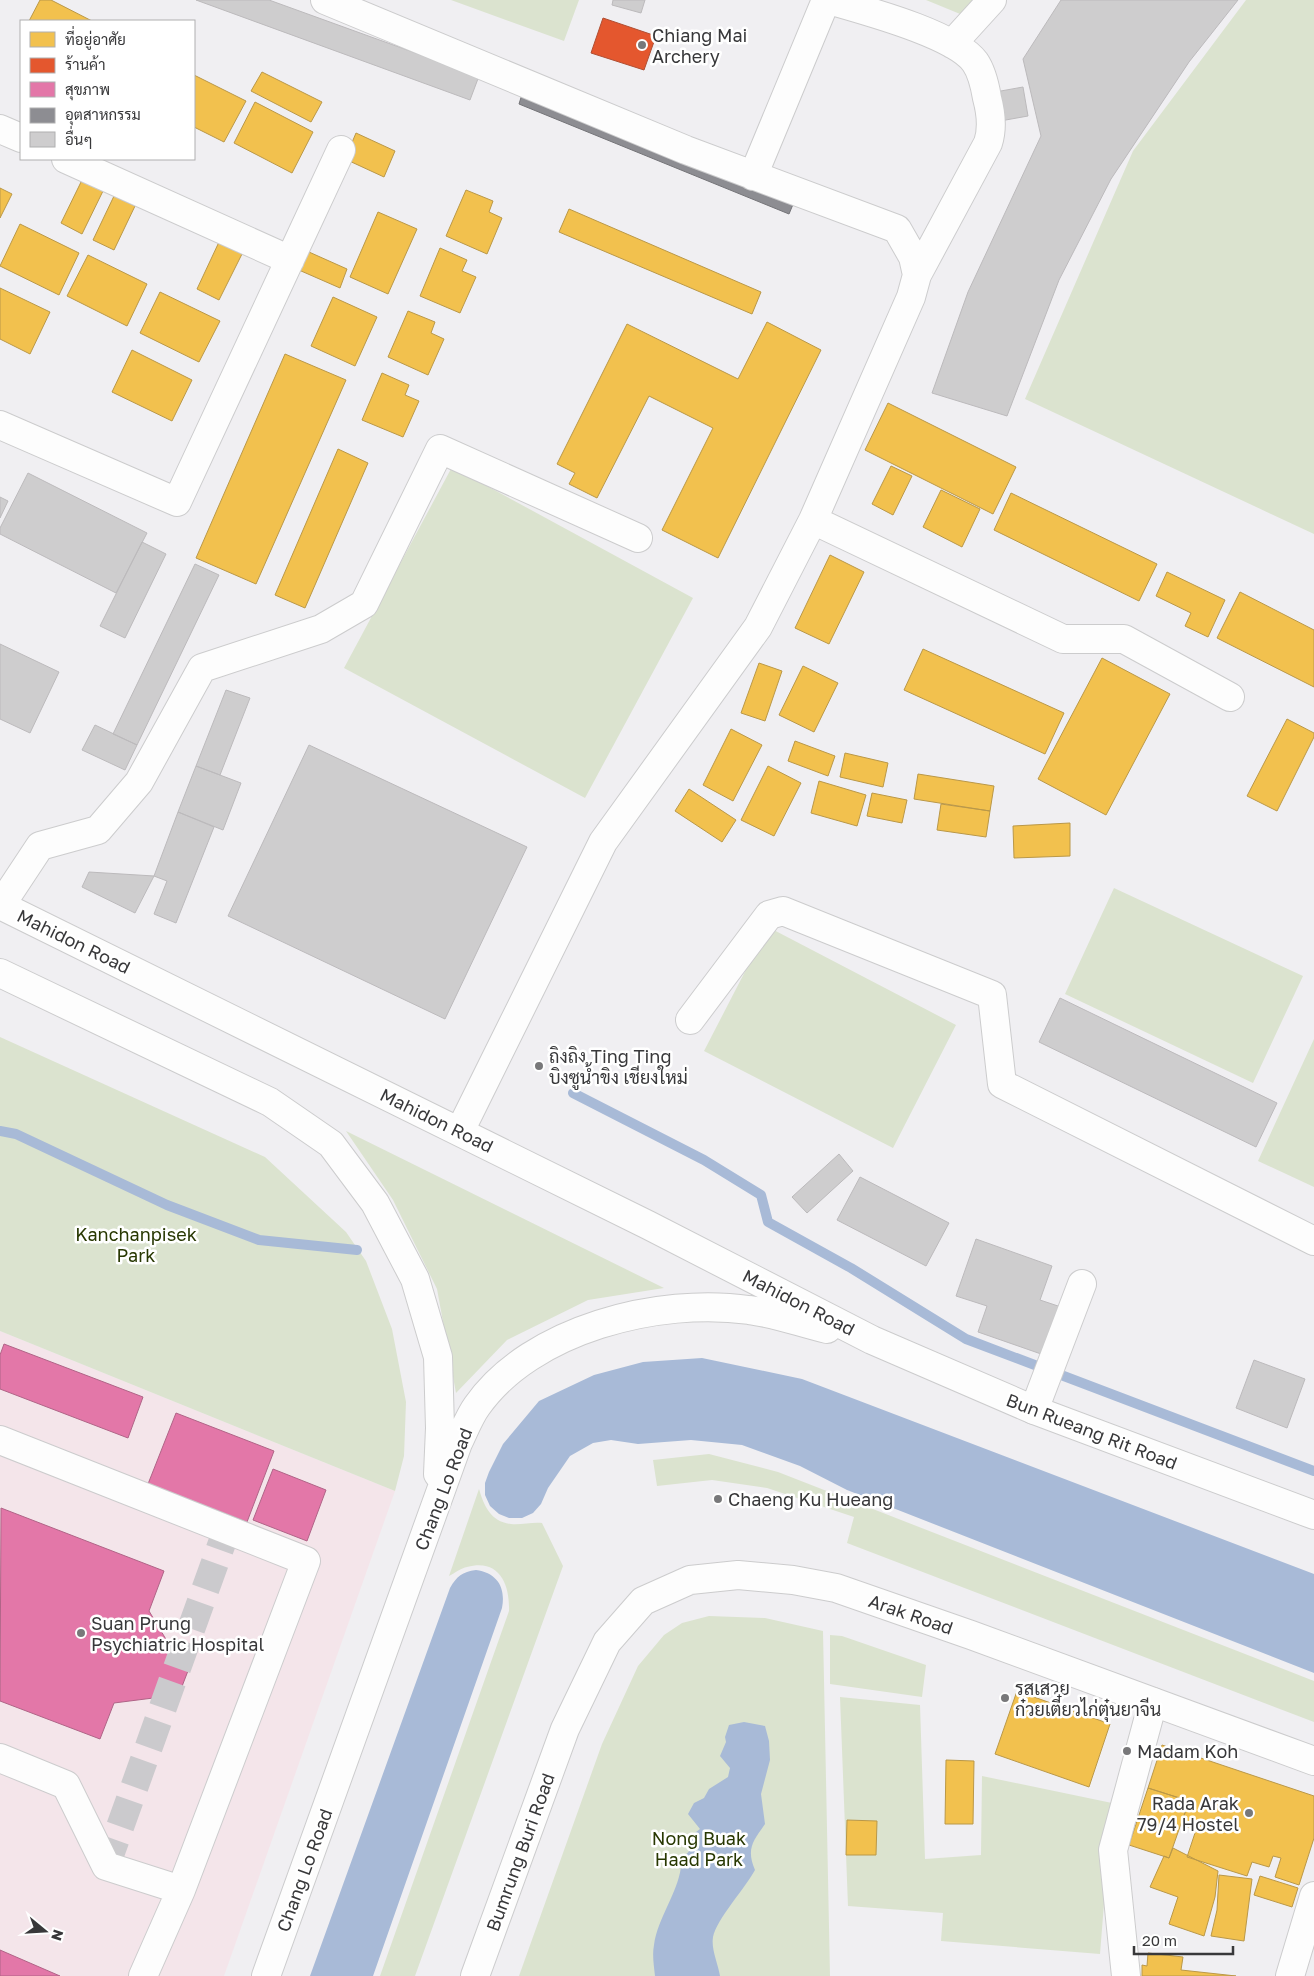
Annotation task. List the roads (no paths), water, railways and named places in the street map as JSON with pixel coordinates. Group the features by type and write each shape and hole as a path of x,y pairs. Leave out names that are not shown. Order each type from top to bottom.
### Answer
{"main road":[{"path":"325,0 753,176 897,229 913,257 918,275"},
{"path":"460,1132 603,842 758,627 813,520 911,297 918,275 973,173 991,135 991,113 984,80 976,63 966,52 952,44 882,16 828,0 753,176"},
{"path":"952,44 992,0"},
{"path":"0,129 20,138"},
{"path":"0,425 177,502 341,150"},
{"path":"68,160 290,260"},
{"path":"0,905 40,846 98,830 139,782 202,668 321,629 364,604 440,449 638,538"},
{"path":"813,520 1063,639 1124,639 1230,697"},
{"name":"Mahidon Road","path":"0,905 380,1092 872,1340"},
{"path":"690,1020 769,915 783,912 992,994 1002,1084 1314,1241"},
{"path":"0,973 270,1102 331,1144 375,1203 415,1279 438,1357 440,1428 438,1498"},
{"path":"1034,1410 1082,1284"},
{"name":"Chang Lo Road","path":"266,1976 458,1443 476,1406 506,1374 538,1351 577,1330 619,1318 670,1310 707,1308 749,1310 872,1340"},
{"name":"Bun Rueang Rit Road","path":"872,1340 1034,1410 1314,1515"},
{"path":"0,1440 306,1561 181,1890 143,1976"},
{"name":"Arak Road","path":"564,1729 607,1642 643,1601 690,1580 738,1575 793,1580 836,1588 971,1635 1314,1761"},
{"path":"1126,1976 1113,1850 1154,1702"},
{"name":"Bumrung Buri Road","path":"475,1976 564,1729"},
{"path":"0,1758 66,1785 106,1866 181,1890"},
{"path":"1290,1976 1314,1896"}],"water":[{"path":"702,1358 802,1379 1314,1574 1314,1673 847,1490 800,1466 742,1445 691,1440 638,1444 611,1440 593,1443 570,1456 548,1488 541,1504 533,1513 522,1518 509,1518 499,1514 490,1506 485,1495 485,1483 489,1472 503,1444 539,1401 594,1375 643,1362"},
{"path":"476,1570 489,1574 498,1582 503,1594 502,1608 373,1976 310,1976 450,1588 460,1575"},
{"path":"744,1722 765,1726 769,1741 770,1760 761,1794 765,1824 752,1846 751,1856 755,1870 715,1930 713,1937 714,1952 720,1976 655,1976 654,1945 659,1925 679,1877 681,1867 676,1860 689,1851 692,1844 692,1835 700,1829 688,1814 694,1803 704,1798 709,1789 728,1777 730,1768 720,1756 726,1742 725,1737 729,1725"}],"waterway":[{"path":"573,1093 704,1160 761,1195 768,1222 851,1268 966,1339 1314,1471"},
{"path":"0,1131 16,1134 167,1205 259,1240 357,1250"}],"tunnel":[{"path":"106,1866 227,1529"}],"place":[{"name":"Chiang Mai Archery","path":"642,45"},
{"name":"ถิงถิง Ting Ting บิงซูน้ำขิง เชียงใหม่","path":"539,1066"},
{"name":"Chaeng Ku Hueang","path":"718,1499"},
{"name":"Suan Prung Psychiatric Hospital","path":"81,1633"},
{"name":"รสเสวย ก๋วยเตี๋ยวไก่ตุ๋นยาจีน","path":"1005,1698"},
{"name":"Madam Koh","path":"1127,1751"},
{"name":"Rada Arak 79/4 Hostel","path":"1249,1813"}],"park label":[{"name":"Kanchanpisek Park","path":"136,1244"},
{"name":"Nong Buak Haad Park","path":"699,1848"}]}
